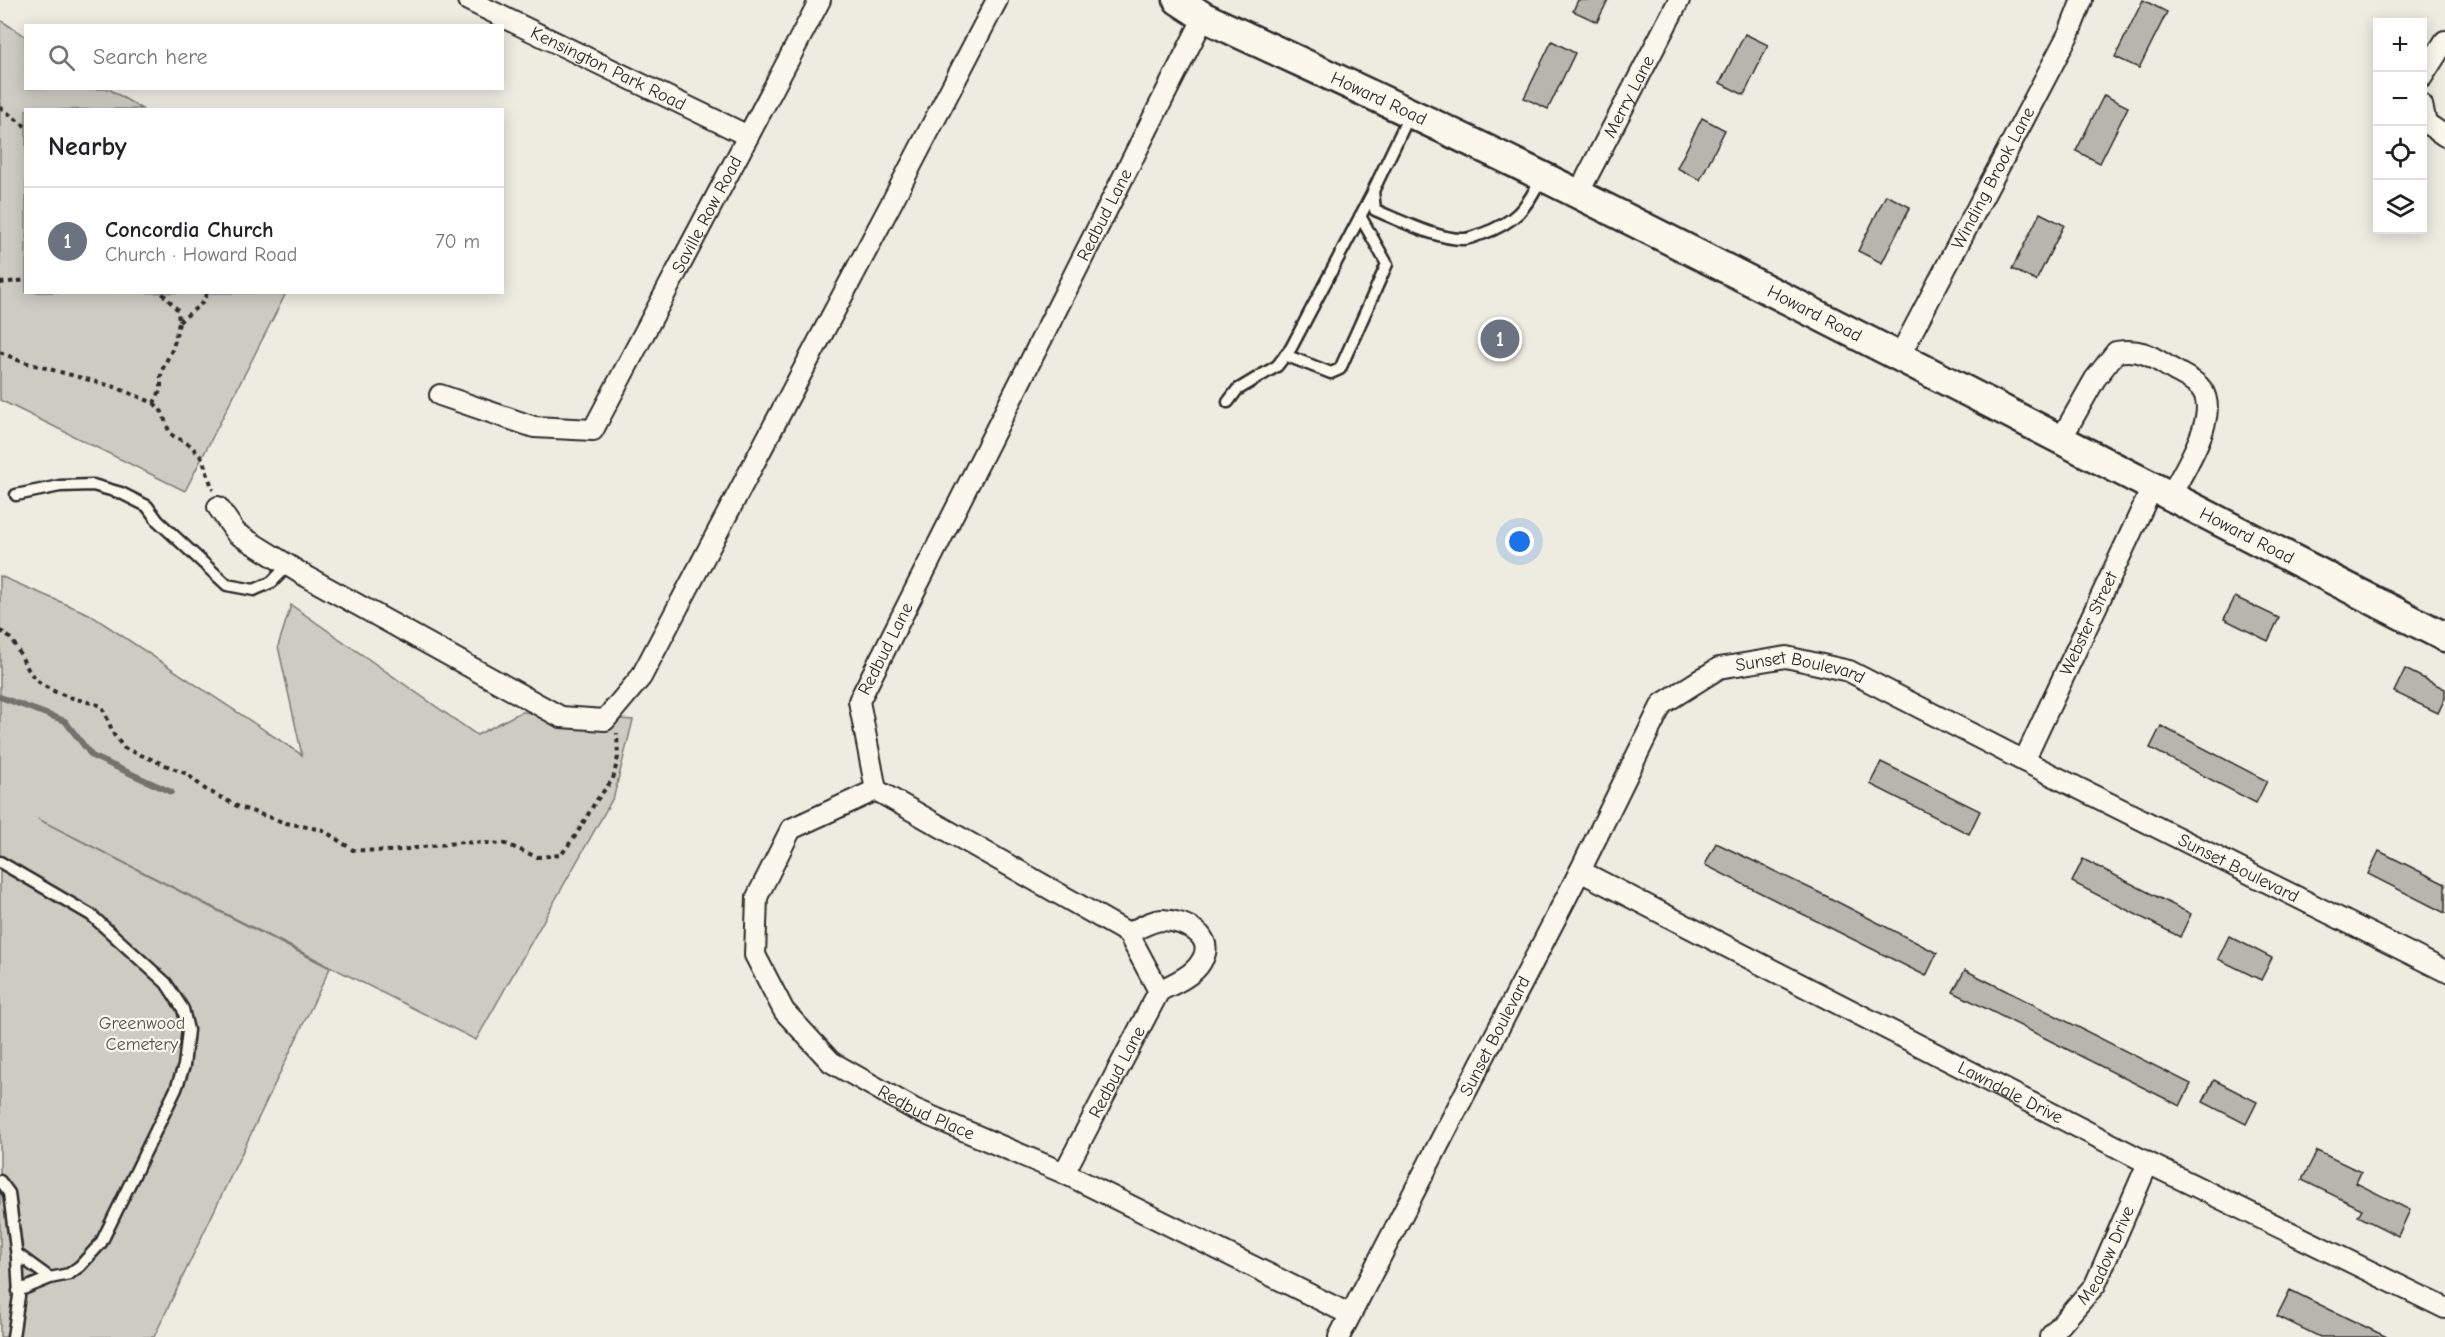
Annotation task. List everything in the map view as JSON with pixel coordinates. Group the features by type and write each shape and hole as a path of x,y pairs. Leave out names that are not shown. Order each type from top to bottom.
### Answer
{"street":[{"name":"Kensington Park Road","path":"468,0 748,136"},
{"name":"Saville Row Road","path":"440,395 534,427 593,430 820,0"},
{"path":"218,507 236,533 288,565 561,717 605,720 641,676 997,0"},
{"name":"Howard Road","path":"1178,0 1204,17 1542,176 1900,355 2445,637"},
{"name":"Merry Lane","path":"1578,194 1679,0"},
{"name":"Winding Brook Lane","path":"1900,355 2069,33 2082,0"},
{"name":"Redbud Lane","path":"876,790 859,701 1204,17"},
{"path":"2425,72 2445,42"},
{"path":"2427,124 2445,136"},
{"path":"2061,439 2095,379 2116,352 2133,349 2147,354 2199,386 2209,410 2206,424 2161,492"},
{"name":"Webster Street","path":"2024,761 2161,492"},
{"name":"Sunset Boulevard","path":"1339,1337 1580,870 1662,704 1719,668 1786,657 1849,671 2445,971"},
{"path":"876,790 1128,933 1159,991 1186,976 1201,963 1205,951 1200,935 1189,925 1161,920 1128,933"},
{"name":"Redbud Place","path":"876,790 791,829 757,897 755,955 784,1011 831,1062 914,1109 1064,1173 1349,1314"},
{"name":"Lawndale Drive","path":"1580,870 2148,1163 2445,1308"},
{"name":"Redbud Lane","path":"1064,1173 1159,991"},
{"name":"Meadow Drive","path":"2050,1337 2095,1286 2148,1163"}],"lane":[{"path":"1228,402 1237,390 1277,366 1285,355 1360,216 1411,114"},
{"path":"1373,191 1375,210 1431,233 1464,239 1496,229 1521,213 1542,176"},
{"path":"1285,355 1331,373 1340,369 1387,264 1360,216"},
{"path":"16,495 60,486 93,485 121,493 147,506 158,521 227,585 254,590 272,582 288,565"},
{"path":"0,862 91,915 115,936 166,983 183,1009 188,1030 184,1066 176,1089 100,1243 80,1266 69,1274 50,1278 18,1291"},
{"path":"0,1181 9,1193 17,1254 18,1291 13,1337"},
{"path":"17,1254 50,1278"}],"path":[{"path":"0,107 24,125"},
{"path":"0,283 24,280"},
{"path":"154,402 161,389 161,372 173,348 178,323 178,310 163,294"},
{"path":"178,323 202,303 207,294"},
{"path":"0,352 20,361 115,387 154,402 162,412 170,434 190,445 202,458 218,507"},
{"path":"0,631 8,634 34,677 59,694 102,706 114,735 124,748 187,774 205,789 239,807 286,823 323,830 353,850 392,851 463,842 506,844 537,857 561,855 613,778 618,757 616,724 609,713"}],"green space":[{"path":"0,20 24,35 24,90 111,90 140,108 24,108 24,294 285,294 185,491 0,400"},
{"name":"Greenwood Cemetery","path":"0,576 89,614 302,755 278,646 291,605 477,735 521,712 633,720 614,796 476,1040 38,819 330,968 154,1337 0,1337"}],"building":[{"path":"1578,0 1608,0 1597,22 1573,11"},
{"path":"2143,0 2167,12 2139,68 2115,57"},
{"path":"1745,34 1768,45 1744,95 1720,83"},
{"path":"1552,41 1575,53 1548,109 1524,98"},
{"path":"2104,95 2128,107 2100,163 2076,151"},
{"path":"1702,118 1725,130 1700,180 1677,168"},
{"path":"1886,195 1910,207 1882,263 1858,251"},
{"path":"2040,213 2064,225 2036,281 2012,269"},
{"path":"2235,597 2279,618 2268,641 2224,619"},
{"path":"2405,669 2445,689 2445,698 2438,713 2394,692"},
{"path":"2161,726 2267,781 2256,803 2150,748"},
{"path":"1881,762 1980,811 1969,834 1870,784"},
{"path":"1716,843 1937,953 1926,976 1705,865"},
{"path":"2379,851 2445,884 2445,913 2368,874"},
{"path":"2083,859 2191,914 2180,937 2072,882"},
{"path":"2229,936 2272,958 2261,980 2218,959"},
{"path":"1965,970 2191,1084 2180,1106 1953,992"},
{"path":"2214,1080 2257,1102 2246,1124 2203,1102"},
{"path":"2317,1151 2361,1172 2356,1183 2410,1210 2398,1236 2358,1216 2362,1209 2302,1180"},
{"path":"2290,1290 2387,1337 2320,1337 2277,1316"}],"waterway":[{"path":"0,697 65,721 92,756 171,792"}],"place":[{"name":"Concordia Church","path":"1500,339"}]}
